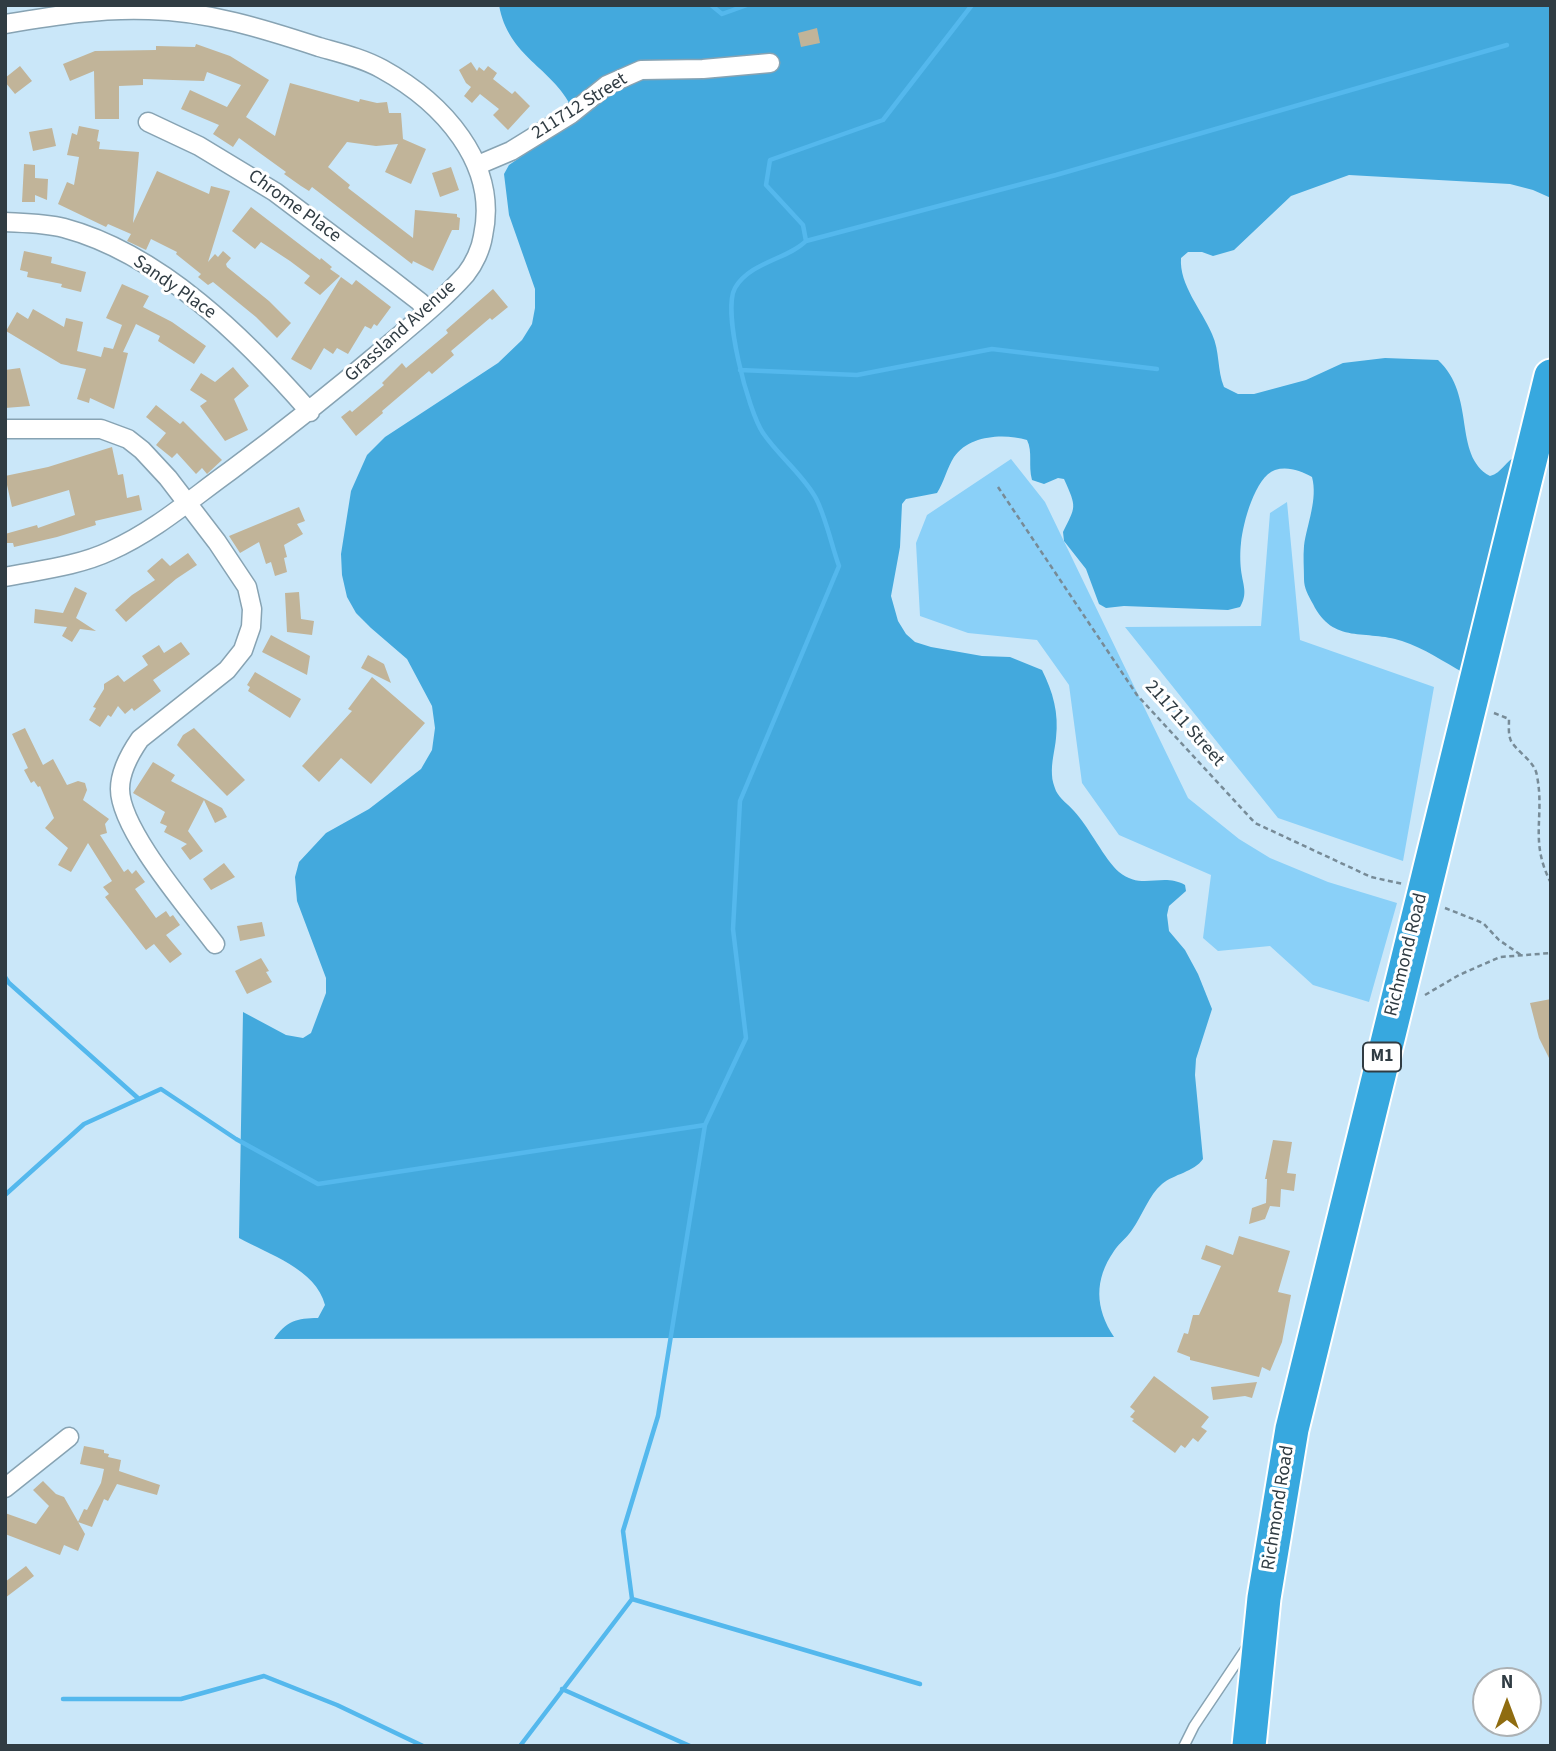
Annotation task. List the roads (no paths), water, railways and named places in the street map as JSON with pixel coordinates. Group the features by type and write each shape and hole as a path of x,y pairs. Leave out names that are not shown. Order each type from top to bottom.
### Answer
{"highway":[{"name":"Richmond Road","path":"1249,1746 1261,1625 1280,1496 1298,1402 1551,376"}],"street":[{"name":"Grassland Avenue","path":"5,24 82,8 150,9 218,18 353,57 382,69 428,101 449,122 478,165 484,182 487,213 483,239 468,272 427,312 310,412 155,528 109,552 83,561 5,577"},
{"name":"211712 Street","path":"478,165 511,151 571,114 607,85 641,70 703,69 771,62"},
{"name":"Chrome Place","path":"148,122 200,146 275,192 420,302 427,312"},
{"name":"Sandy Place","path":"5,222 44,224 66,229 119,250 177,284 225,324 280,377 310,412"},
{"path":"5,429 101,429 128,439 142,450 186,503 217,542 247,587 252,609 251,627 243,650 228,670 140,740 133,749 120,788 128,822 215,944"},
{"path":"5,1488 69,1437"}],"lane":[{"path":"1184,1746 1261,1625"}],"waterway":[{"path":"711,5 722,14 747,5"},
{"path":"520,1746 632,1599 623,1531 658,1416 705,1125 746,1038 733,929 740,801 839,566 818,502 763,433 750,404 734,338 732,300 735,288 759,266 806,241 803,225 766,185 770,160 883,120 972,5"},
{"path":"806,241 1056,175 1507,45"},
{"path":"740,370 857,375 992,349 1157,369"},
{"path":"5,977 139,1099"},
{"path":"5,1195 84,1124 161,1089 236,1139 318,1184 705,1125"},
{"path":"632,1599 920,1684"},
{"path":"63,1699 181,1699 264,1676 337,1705 423,1746"},
{"path":"562,1689 690,1746"}]}
